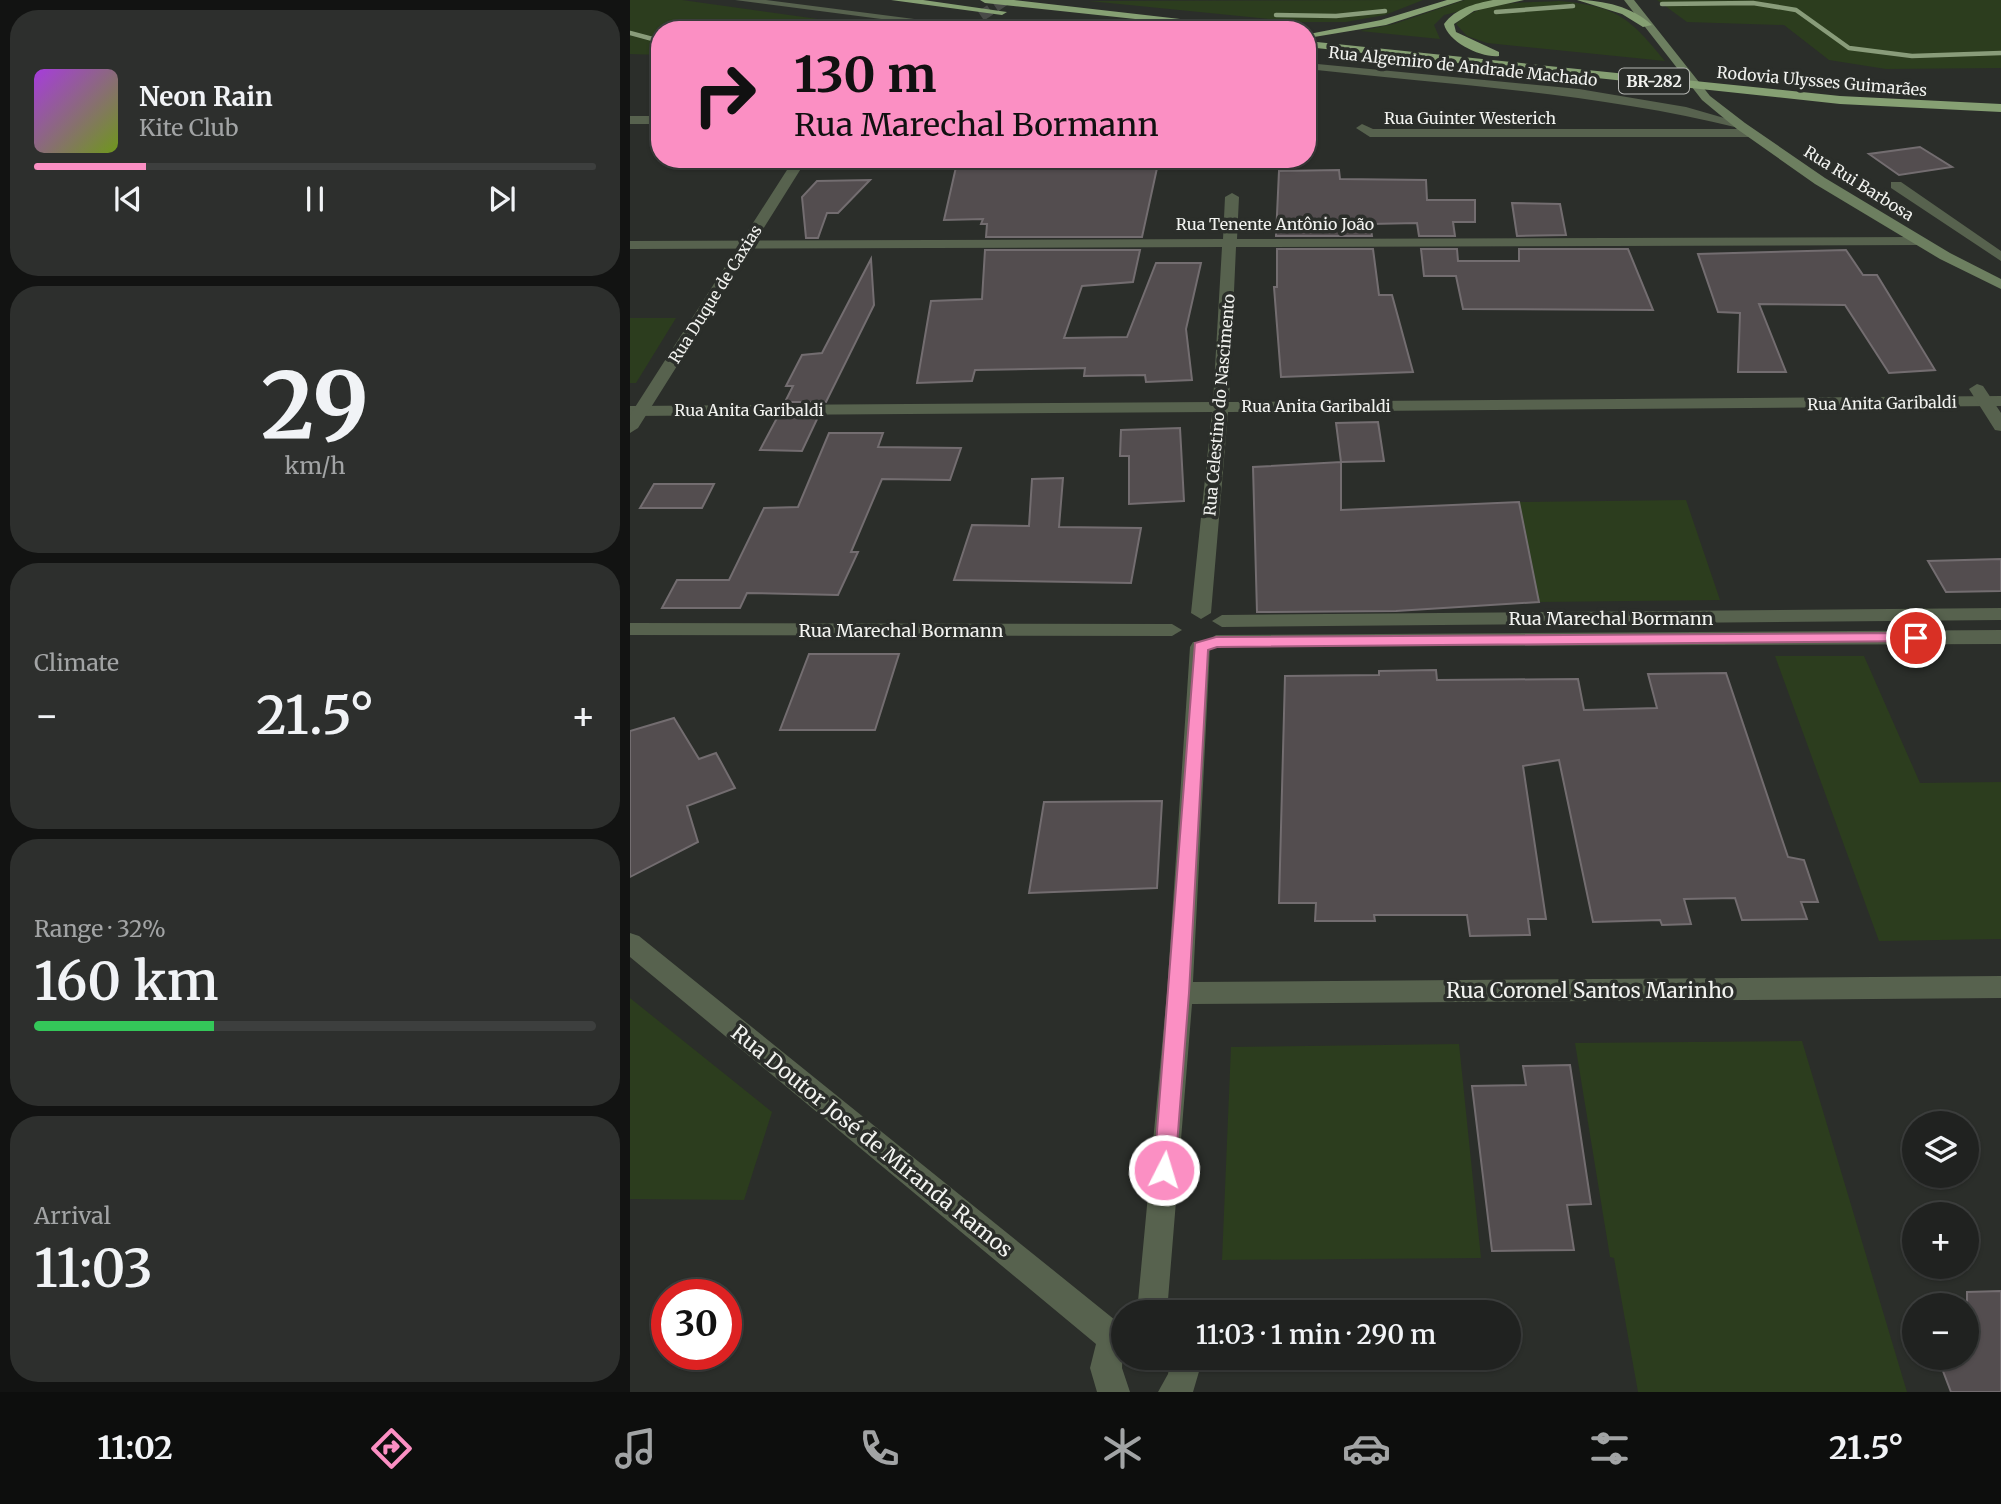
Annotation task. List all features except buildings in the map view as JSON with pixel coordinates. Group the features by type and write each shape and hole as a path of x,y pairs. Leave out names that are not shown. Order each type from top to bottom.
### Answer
{"highway":[{"path":"896,0 1090,21"},
{"path":"985,0 1185,21"},
{"path":"1316,36 1382,23 1458,0"},
{"path":"1496,54 1465,42 1451,33 1449,23 1453,16 1473,9 1520,0"},
{"path":"1582,0 1626,12 1647,25"},
{"name":"Rodovia Ulysses Guimarães","path":"1316,38 1897,93 2001,95"},
{"name":"Rodovia Ulysses Guimarães","path":"1316,38 1840,100 2001,108"}],"main road":[{"path":"1629,0 1647,25"},
{"name":"Rua Rui Barbosa","path":"1647,25 1706,98 1743,128 1820,181 1920,241 2001,285"}],"street":[{"path":"740,0 922,21"},
{"path":"972,21 981,16"},
{"path":"886,21 888,17"},
{"name":"Rua Algemiro de Andrade Machado","path":"1316,67 1594,95 1686,109 1743,128"},
{"path":"630,120 651,120"},
{"name":"Rua Guinter Westerich","path":"1446,129 1378,122 1362,128 1370,133 1446,129 1743,128"},
{"name":"Rua Duque de Caxias","path":"630,428 641,406 795,168"},
{"name":"Rua Rui Barbosa","path":"1896,185 2001,257"},
{"name":"Rua Celestino do Nascimento","path":"1201,613 1221,399 1232,197"},
{"name":"Rua Tenente Antônio João","path":"630,245 750,240 881,239 1774,237 1904,231"},
{"name":"Rua Tenente Antônio João","path":"630,236 750,240"},
{"name":"Rua Tenente Antônio João","path":"1774,237 1920,241"},
{"name":"Rua Anita Garibaldi","path":"630,396 641,406 1221,399 1988,397 2001,389"},
{"path":"1988,397 2001,426"},
{"path":"1201,613 1222,621 1224,632 1208,644 1184,644 1172,631 1185,616 1201,613"},
{"name":"Rua Marechal Bormann","path":"1222,621 2001,614"},
{"path":"1954,615 1965,637"},
{"path":"1809,616 1818,638"},
{"path":"1592,618 1597,640"},
{"path":"1367,620 1368,641"},
{"name":"Rua Marechal Bormann","path":"630,629 1172,631"},
{"name":"Rua Marechal Bormann","path":"1208,644 2001,637"},
{"path":"1153,1300 1208,644"},
{"name":"Rua Doutor José de Miranda Ramos","path":"630,943 1111,1329"},
{"name":"Rua Coronel Santos Marinho","path":"1180,993 2001,987"},
{"path":"1111,1352 1105,1365 1107,1379 1114,1392"},
{"path":"1174,1392 1182,1381 1184,1370"}],"green space":[{"path":"630,0 682,0 832,21 651,21 651,55 630,54"},
{"path":"1423,0 1385,15 1346,22 1291,21 1089,1"},
{"path":"1465,0 1506,0 1444,15 1434,25 1440,39 1360,31 1394,24"},
{"path":"1657,0 2001,0 2001,68 1886,69 1829,60 1784,25 1687,22"},
{"path":"1559,1 1595,6 1621,17 1642,34 1665,61 1487,43 1467,36 1456,24 1466,16 1491,7"},
{"path":"630,318 676,318 636,383 630,383"},
{"path":"1686,500 1720,600 1539,602 1519,502"},
{"path":"1775,656 1864,656 1920,783 2001,782 2001,939 1879,941"},
{"path":"630,998 772,1112 744,1200 630,1199"},
{"path":"1802,1041 1907,1392 1638,1392 1614,1258 1610,1257 1575,1043"},
{"path":"1459,1044 1481,1258 1222,1260 1231,1047"}],"waterway":[{"path":"1662,4 1753,3 1796,10 1849,48 1912,56 2001,53"},
{"path":"1496,12 1573,6"},
{"path":"1276,15 1336,16 1385,11"},
{"path":"630,33 651,39"}],"tunnel":[{"path":"981,16 1005,0"}],"route":[{"path":"1164,1170 1180,993 1200,647 1216,642 1916,638"}]}
